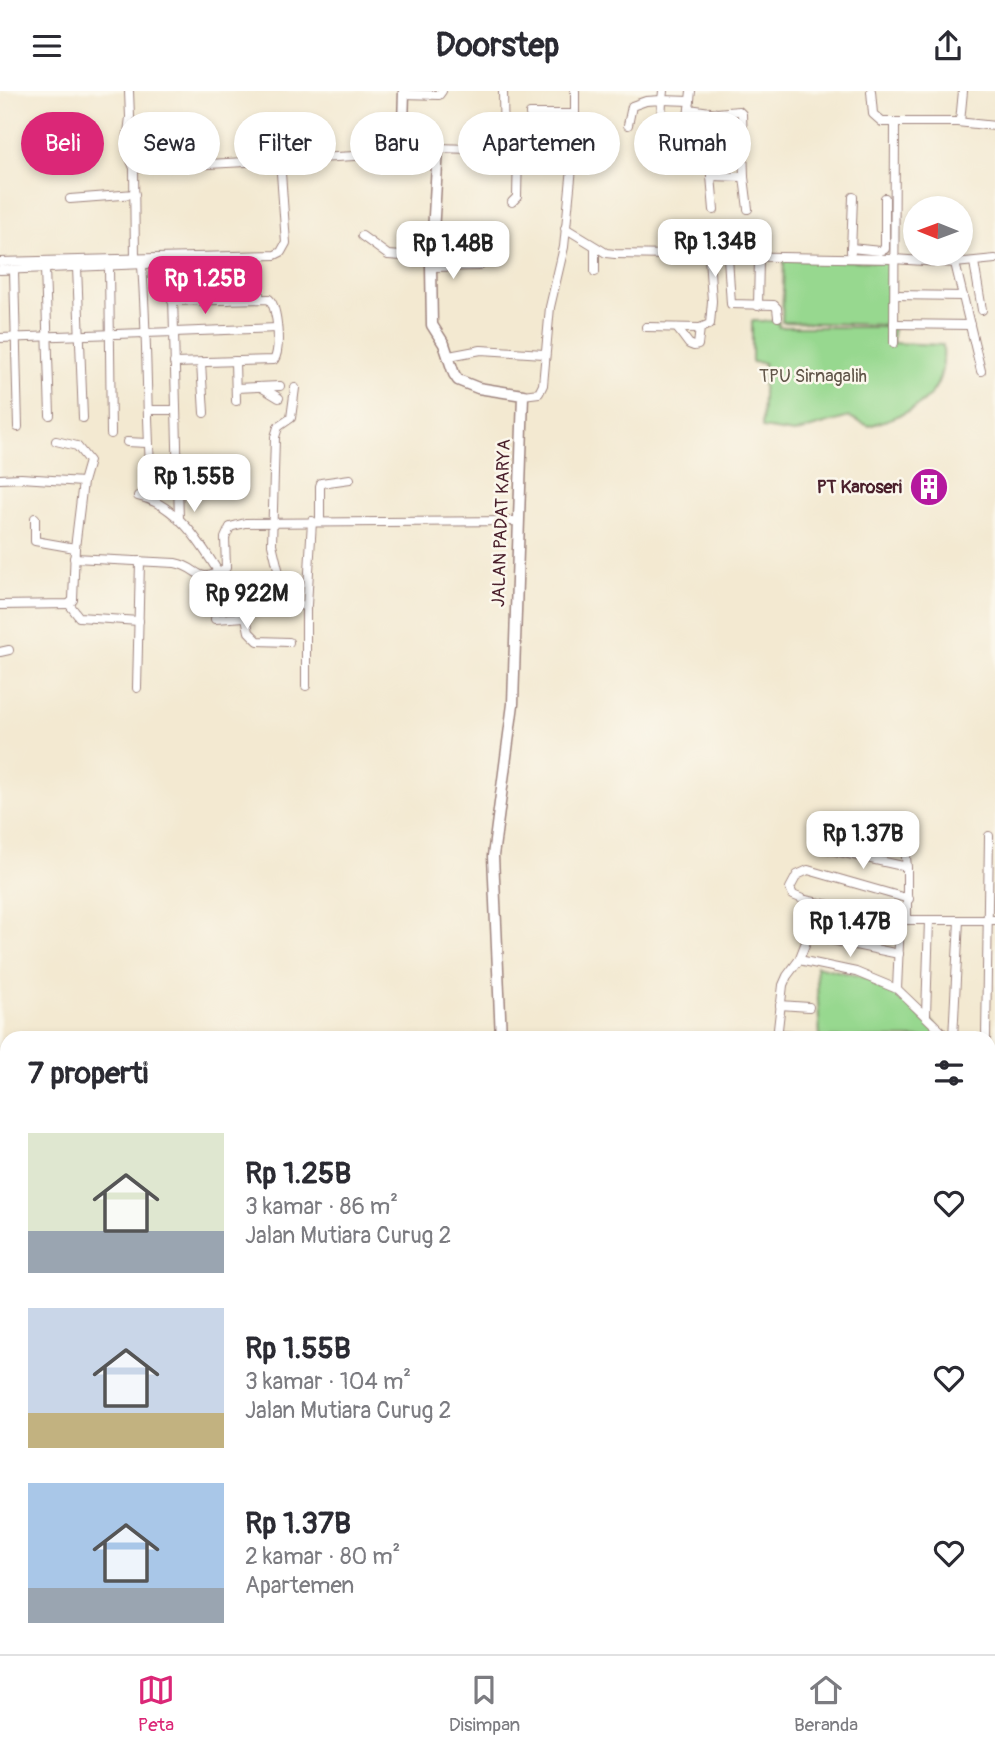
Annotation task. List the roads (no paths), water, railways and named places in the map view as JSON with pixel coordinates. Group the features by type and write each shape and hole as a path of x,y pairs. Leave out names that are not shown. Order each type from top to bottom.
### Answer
{"street":[{"path":"129,91 130,112"},
{"path":"403,112 404,92 439,95 442,91"},
{"path":"503,91 503,112"},
{"path":"575,91 575,112"},
{"path":"689,112 691,91"},
{"path":"872,91 875,118 882,122 995,126"},
{"path":"960,123 963,91"},
{"path":"628,125 632,106 663,95 714,112"},
{"path":"894,343 895,124"},
{"path":"134,175 135,259"},
{"path":"0,262 275,255 281,252 286,243 281,175"},
{"path":"437,175 431,263 432,325 449,356 458,380 478,389 533,395 541,390 550,307 563,258 570,175"},
{"path":"512,202 517,197 517,175"},
{"path":"714,210 711,176 744,177 748,209"},
{"path":"70,199 135,194"},
{"path":"850,258 853,197"},
{"path":"851,249 885,249 885,198"},
{"path":"565,227 595,247 615,254 903,260"},
{"path":"362,236 388,255 431,263 479,266"},
{"path":"595,247 595,272"},
{"path":"646,327 700,328 710,324 709,257"},
{"path":"728,257 731,304 775,306 778,317"},
{"path":"758,306 759,258"},
{"path":"982,310 974,263 995,259"},
{"path":"199,261 200,300"},
{"path":"0,270 142,266 199,261 258,262 259,299"},
{"path":"228,261 228,300"},
{"path":"172,264 179,520"},
{"path":"109,266 111,434"},
{"path":"142,266 152,499"},
{"path":"957,266 981,371"},
{"path":"77,267 83,418"},
{"path":"45,268 50,415"},
{"path":"14,271 18,427"},
{"path":"894,295 963,296"},
{"path":"172,301 272,301 277,328 276,359 174,363"},
{"path":"894,324 970,324"},
{"path":"0,338 277,328"},
{"path":"677,328 689,344 694,346 698,345 700,328"},
{"path":"449,356 481,350 544,354"},
{"path":"235,361 236,401"},
{"path":"201,363 204,413"},
{"path":"236,388 280,386"},
{"path":"261,387 279,398"},
{"path":"274,607 273,593 278,569 272,544 275,437 278,427 290,418 295,388"},
{"name":"JALAN PADAT KARYA","path":"501,1031 493,856 513,704 523,395"},
{"path":"149,410 176,410"},
{"path":"0,605 69,604 73,600 75,548 83,482 89,461 77,446 56,441"},
{"path":"127,442 148,443"},
{"path":"0,479 83,482"},
{"path":"306,686 306,606 321,483 349,479"},
{"path":"138,496 152,499 179,520 199,542 219,573"},
{"path":"35,518 35,541 75,548"},
{"path":"74,558 184,564 197,575 204,576 219,573 226,568 225,538 230,527 245,523 519,521"},
{"path":"137,688 140,561"},
{"path":"69,604 79,617 139,621"},
{"path":"215,619 246,617 257,609 306,606"},
{"path":"246,617 249,632 258,641 289,642"},
{"path":"897,989 899,954 909,899 908,867 905,841 900,835 826,817 818,819 816,842 822,848 908,867"},
{"path":"986,1031 991,920 989,836"},
{"path":"909,899 804,870 793,880 790,890 793,895 806,900 904,920 991,920"},
{"path":"777,1031 787,976 799,960 807,935 806,900"},
{"path":"926,1015 929,920"},
{"path":"951,1031 959,920"},
{"path":"807,935 899,954"},
{"path":"799,960 856,972 897,989 943,1031"},
{"path":"780,1005 809,1007"}],"place":[{"name":"PT Karoseri","path":"929,487"}],"park label":[{"name":"TPU Sirnagalih","path":"813,376"}]}
